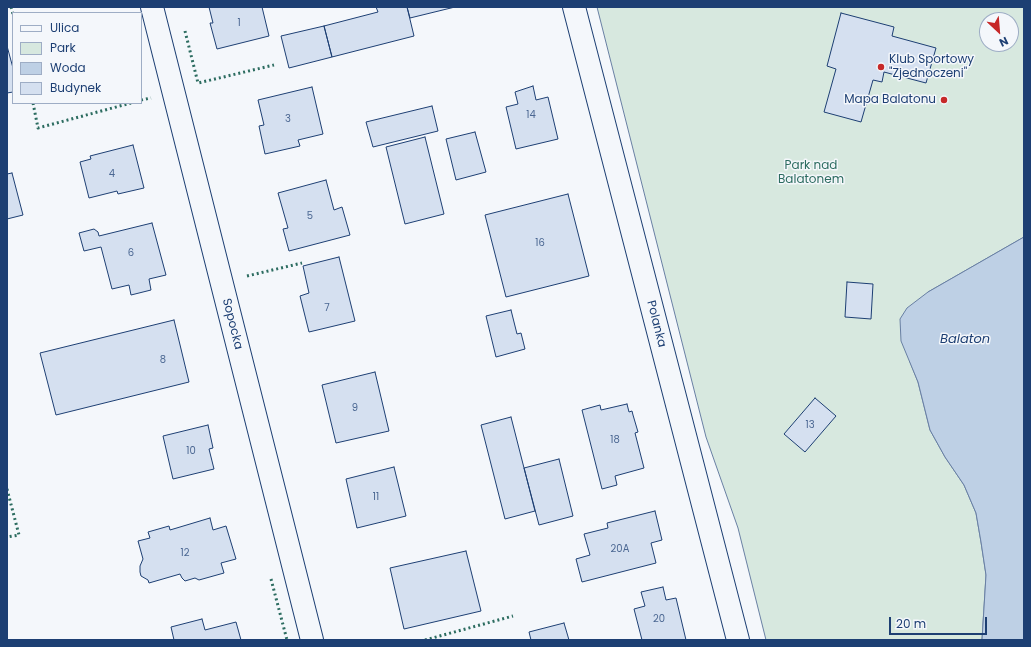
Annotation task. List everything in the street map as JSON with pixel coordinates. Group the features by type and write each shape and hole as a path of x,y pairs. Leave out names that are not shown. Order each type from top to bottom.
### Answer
{"street":[{"name":"Sopocka","path":"152,7 312,640"},
{"name":"Polanka","path":"574,7 738,640"}],"green space":[{"name":"Park nad Balatonem","path":"597,7 1024,7 1024,237 928,292 910,362 918,382 930,430 945,457 964,485 976,513 986,575 982,640 766,640 738,528 706,437"}],"water":[{"name":"Balaton","path":"1024,237 1024,640 982,640 986,575 976,513 964,485 945,457 930,430 918,382 901,341 900,319 907,308 928,292"}],"building":[{"path":"209,7 262,7 269,36 217,49 210,23 213,23"},
{"path":"376,7 407,7 414,36 332,57 324,26 378,12"},
{"path":"407,7 455,7 410,18"},
{"name":"Klub Sportowy \"Zjednoczeni\"","path":"841,13 894,27 892,36 936,48 926,83 884,72 882,82 873,80 861,122 824,112 836,69 827,66"},
{"path":"324,26 332,57 289,68 281,36"},
{"path":"7,46 12,64 12,92 7,93"},
{"path":"533,86 536,100 548,97 558,139 516,149 506,107 518,104 515,92"},
{"path":"312,87 323,134 298,140 300,146 265,154 259,126 264,125 258,100"},
{"path":"432,106 438,131 373,147 366,122"},
{"path":"475,132 486,172 456,180 446,139"},
{"path":"425,137 444,214 405,224 386,147"},
{"path":"133,145 144,188 118,194 117,191 89,198 80,162 91,159 90,156"},
{"path":"12,173 23,215 7,219 7,174"},
{"path":"326,180 334,210 342,207 350,235 289,251 283,229 288,228 278,193"},
{"path":"568,194 589,276 506,297 485,215"},
{"path":"152,223 166,275 149,279 151,290 131,295 129,285 112,289 101,247 84,251 79,233 94,229 98,232 99,236"},
{"path":"339,257 355,321 309,332 300,296 309,293 303,266"},
{"path":"847,282 873,284 871,319 845,317"},
{"path":"511,310 517,334 521,333 525,349 496,357 486,316"},
{"path":"174,320 189,382 56,415 40,353"},
{"path":"375,372 389,431 336,443 322,385"},
{"path":"815,398 836,416 805,452 784,434"},
{"path":"627,404 629,412 632,411 638,432 635,433 644,468 615,476 617,485 602,489 582,410 600,405 601,410"},
{"path":"511,417 535,511 505,519 481,425"},
{"path":"208,425 213,448 209,449 214,469 173,479 163,436"},
{"path":"559,459 573,516 539,525 524,468"},
{"path":"394,467 406,516 357,528 346,479"},
{"path":"655,511 662,540 651,543 656,563 582,582 576,559 590,555 584,534 608,528 607,523"},
{"path":"210,518 213,530 226,526 236,559 221,563 224,573 199,580 195,578 185,581 180,574 149,583 148,580 141,576 140,566 143,559 138,541 150,538 148,532 169,526 170,530"},
{"path":"466,551 481,611 404,629 390,568"},
{"path":"663,587 666,600 676,598 686,640 642,640 634,609 645,606 641,592"},
{"path":"202,619 205,630 236,622 241,640 174,640 171,627"},
{"path":"564,623 569,640 531,640 529,632"}],"hedge":[{"path":"11,7 12,12"},
{"path":"185,31 198,83 274,65"},
{"path":"142,100 151,98"},
{"path":"33,104 38,128 127,104"},
{"path":"247,276 302,263"},
{"path":"7,489 19,535 7,537"},
{"path":"271,579 287,640"},
{"path":"425,640 513,616"}],"place":[{"name":"Klub Sportowy \"Zjednoczeni\"","path":"881,67"},
{"name":"Mapa Balatonu","path":"944,100"}]}
